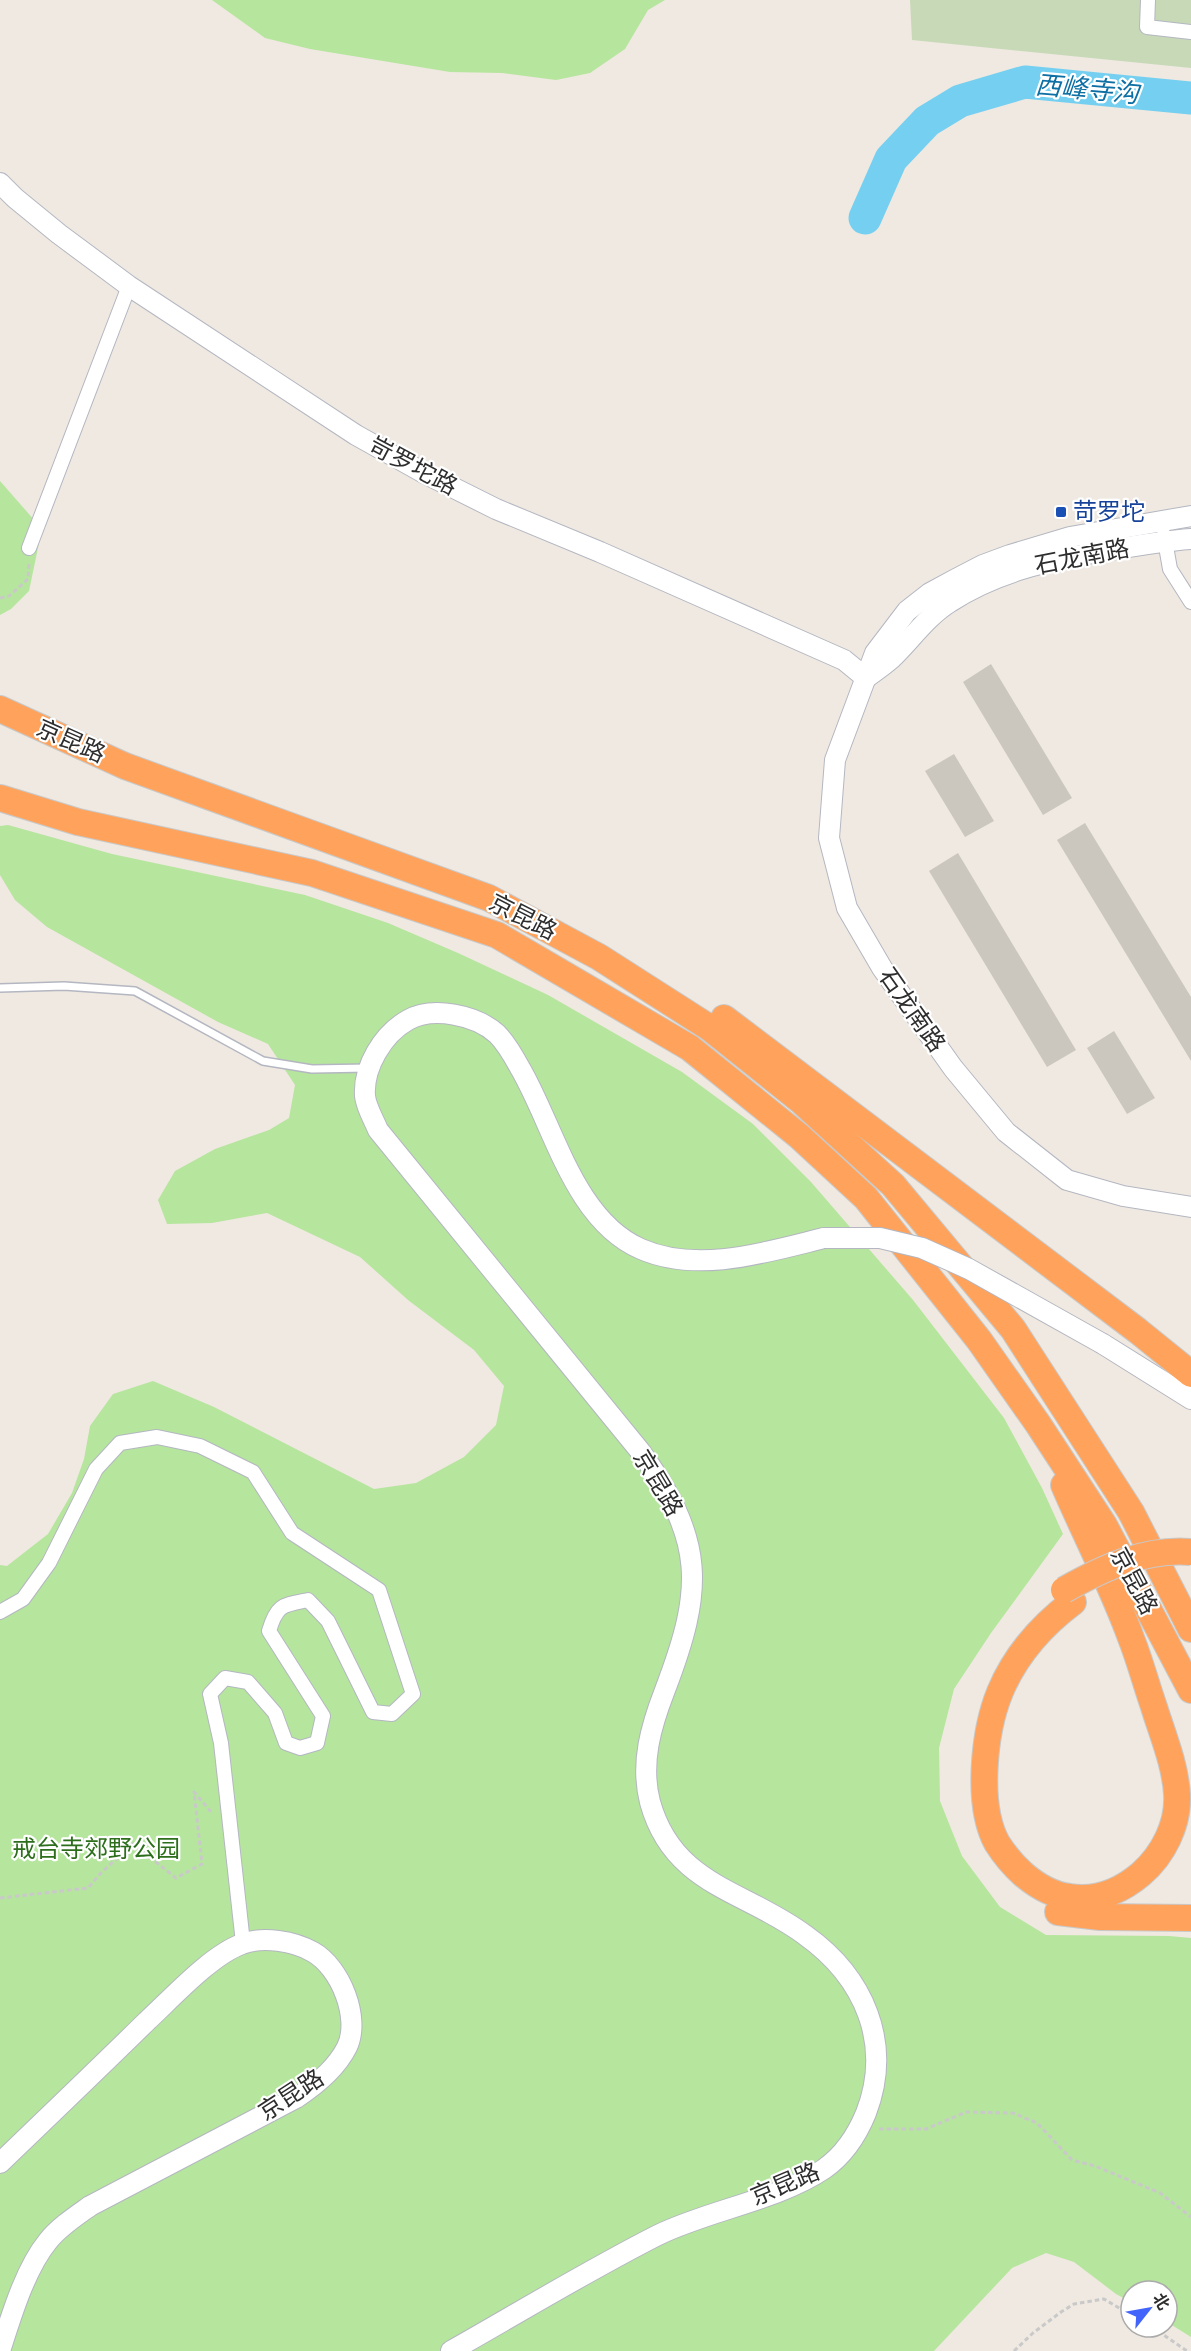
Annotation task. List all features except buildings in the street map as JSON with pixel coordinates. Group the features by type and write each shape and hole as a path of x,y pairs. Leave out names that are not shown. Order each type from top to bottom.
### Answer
{"highway":[{"name":"京昆路","path":"0,709 125,766 489,898 599,957 710,1028 800,1100 893,1185 1013,1329 1131,1512 1191,1629"},
{"name":"京昆路","path":"0,798 78,822 312,873 497,935 690,1048 799,1136 866,1198 979,1340 1104,1524 1191,1690"},
{"path":"599,957 641,964 720,1014 1191,1374"},
{"path":"1038,1424 1131,1637 1171,1760 1177,1796 1174,1820 1166,1844 1152,1865 1132,1881 1111,1893 1085,1899 1059,1896 1035,1885 1014,1865 996,1841 986,1806 984,1770 987,1738 994,1710 1012,1667 1068,1596 1097,1571 1135,1557 1191,1552"},
{"path":"1191,1567 1140,1571 1068,1596 1032,1617 1014,1639 987,1685 979,1706 971,1740 968,1773 971,1813 982,1847 1002,1878 1036,1905 1063,1914 1191,1918"}],"main road":[{"name":"岢罗坨路","path":"0,183 59,234 129,286 356,435 424,473 496,509 844,660 866,678"},
{"name":"石龙南路","path":"1191,516 1059,540 983,565 930,593 907,611 875,653 835,760 829,838 847,908 882,968 953,1068 1006,1132 1067,1180 1123,1197 1191,1207"},
{"name":"石龙南路","path":"866,678 891,659 923,623 950,602 982,585 1015,571 1050,561 1165,541 1191,539"},
{"name":"京昆路","path":"451,2351 663,2233 783,2189 825,2168 843,2152 859,2130 875,2081 877,2056 874,2032 864,2004 853,1982 838,1963 821,1946 795,1927 702,1878 680,1856 663,1834 652,1809 646,1786 645,1769 648,1740 687,1628 692,1600 690,1550 683,1524 661,1479 640,1450 378,1130 365,1097 369,1068 384,1041 408,1020 440,1013 472,1019 498,1035 534,1091 566,1165 586,1201 611,1229 641,1249 676,1258 708,1261 779,1249 824,1238 880,1238 922,1248 969,1269 1103,1344 1191,1399"},
{"name":"京昆路","path":"0,2163 188,1983 224,1954 243,1943 270,1940 313,1952 330,1967 350,2006 352,2026 347,2047 333,2067 316,2085 296,2098 90,2206 69,2222 47,2241 33,2267 16,2302 0,2351"}],"street":[{"path":"1148,0 1147,27 1191,32"},
{"path":"29,548 129,286"},
{"path":"1160,521 1170,569 1191,603"},
{"path":"0,1611 23,1599 49,1563 96,1469 120,1443 157,1437 200,1446 253,1472 292,1533 379,1590 413,1694 392,1714 373,1712 328,1621 308,1600 282,1605 274,1614 269,1631 323,1716 317,1743 300,1749 286,1743 274,1713 248,1682 225,1678 210,1694 221,1743 243,1943"}],"lane":[{"path":"0,988 64,986 135,991 263,1061 312,1069 369,1068"}],"path":[{"path":"0,598 9,596 28,579 29,548"},
{"path":"0,1898 88,1888 100,1873 133,1844 176,1878 202,1864 194,1792 231,1834"},
{"path":"859,2130 926,2129 966,2112 1012,2113 1037,2122 1072,2160 1095,2166 1160,2193 1191,2217"},
{"path":"1014,2351 1034,2332 1074,2304 1104,2299 1119,2308"},
{"path":"1170,2339 1187,2351"}],"green space":[{"path":"212,0 665,0 648,10 625,49 590,73 556,80 502,73 450,72 310,49 265,38"},
{"path":"910,0 1191,0 1191,68 912,40"},
{"path":"0,481 35,521 39,543 29,591 11,609 0,615"},
{"name":"戒台寺郊野公园","path":"8,825 112,854 305,895 388,923 548,995 682,1072 753,1124 811,1182 913,1300 1004,1418 1042,1488 1063,1534 991,1633 954,1689 939,1748 940,1801 962,1856 1000,1907 1046,1935 1191,1938 1191,2337 1179,2330 1179,2279 1119,2279 1119,2296 1074,2262 1046,2253 1012,2268 934,2351 0,2351 0,1565 7,1566 48,1534 72,1493 84,1459 90,1426 113,1394 153,1381 214,1407 374,1489 416,1483 464,1457 496,1425 504,1386 474,1350 408,1300 360,1257 267,1213 212,1223 167,1224 158,1200 175,1171 215,1149 269,1130 289,1118 295,1085 268,1044 218,1022 47,927 15,900 0,875 0,826"}],"waterway":[{"name":"西峰寺沟","path":"865,218 891,159 927,121 960,101 1025,82 1191,98"}],"place":[{"name":"苛罗坨","path":"1061,512"}]}
